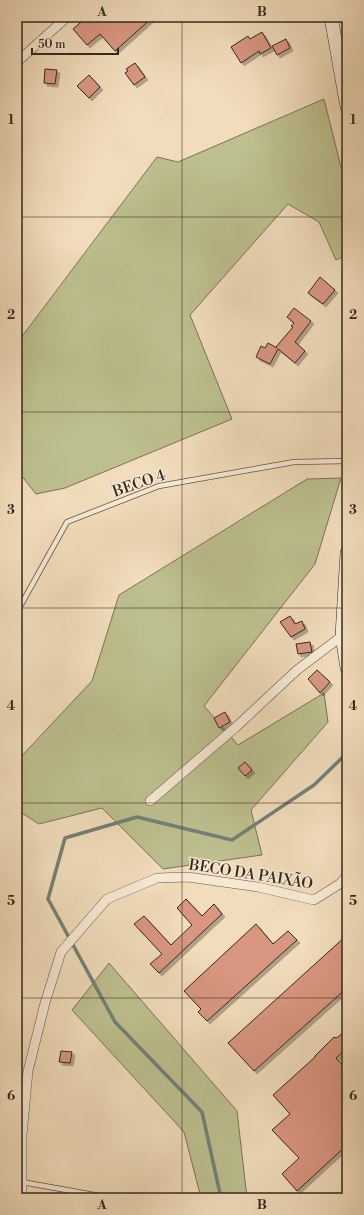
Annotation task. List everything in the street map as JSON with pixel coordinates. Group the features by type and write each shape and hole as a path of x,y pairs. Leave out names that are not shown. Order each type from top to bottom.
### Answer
{"main road":[{"path":"331,17 347,107"},
{"path":"347,552 342,636 347,668"}],"street":[{"path":"17,62 67,17"},
{"path":"150,801 236,727 297,670 342,636"},
{"name":"BECO DA PAIXÃO","path":"22,1198 22,1135 28,1071 45,1003 61,952 107,899 157,878 188,877 258,887 314,900 341,883 347,875"}],"lane":[{"name":"BECO 4","path":"17,612 67,522 158,486 294,462 347,461"},
{"path":"22,1182 110,1198"}],"green space":[{"path":"324,99 347,191 347,255 336,260 319,222 288,204 190,315 232,419 65,488 36,494 17,470 17,343 157,157 178,162"},
{"path":"341,478 315,564 204,706 238,745 324,693 328,722 251,810 262,855 163,869 102,808 39,824 17,810 17,761 92,681 119,595 307,479"},
{"path":"109,963 237,1111 247,1198 201,1198 184,1132 72,1010"}],"building":[{"path":"87,17 153,17 115,51 100,34 87,45 73,29"},
{"path":"262,32 271,48 260,54 259,51 241,63 231,47 248,36 250,39"},
{"path":"286,39 290,48 277,55 272,46"},
{"path":"135,63 145,77 134,85 125,73 128,71 126,69"},
{"path":"45,69 57,70 55,84 44,83"},
{"path":"89,75 100,87 89,98 77,86"},
{"path":"320,277 335,290 323,304 308,293"},
{"path":"294,308 311,321 295,342 305,351 295,363 278,349 270,364 256,357 261,346 265,348 268,343 277,348 276,347 293,327 291,326 294,323 287,317"},
{"path":"290,616 295,624 302,621 305,629 291,637 280,622"},
{"path":"310,642 312,652 298,654 296,644"},
{"path":"317,670 330,682 320,693 308,679"},
{"path":"225,712 230,722 219,728 214,718"},
{"path":"245,762 252,770 245,776 238,768"},
{"path":"186,899 202,916 214,904 222,914 159,973 150,964 162,954 134,924 144,916 171,945 192,925 177,908"},
{"path":"256,924 273,944 288,931 297,940 207,1021 198,1012 201,1009 184,991"},
{"path":"347,935 347,988 254,1071 228,1043"},
{"path":"347,1029 346,1049 336,1058 347,1070 347,1145 297,1191 282,1174 299,1158 272,1130 290,1114 273,1095 315,1057 334,1037 338,1037"},
{"path":"61,1051 72,1052 70,1063 59,1062"}],"waterway":[{"path":"221,1198 202,1112 115,1022 48,899 65,838 137,817 232,840 314,785 347,753"}]}
